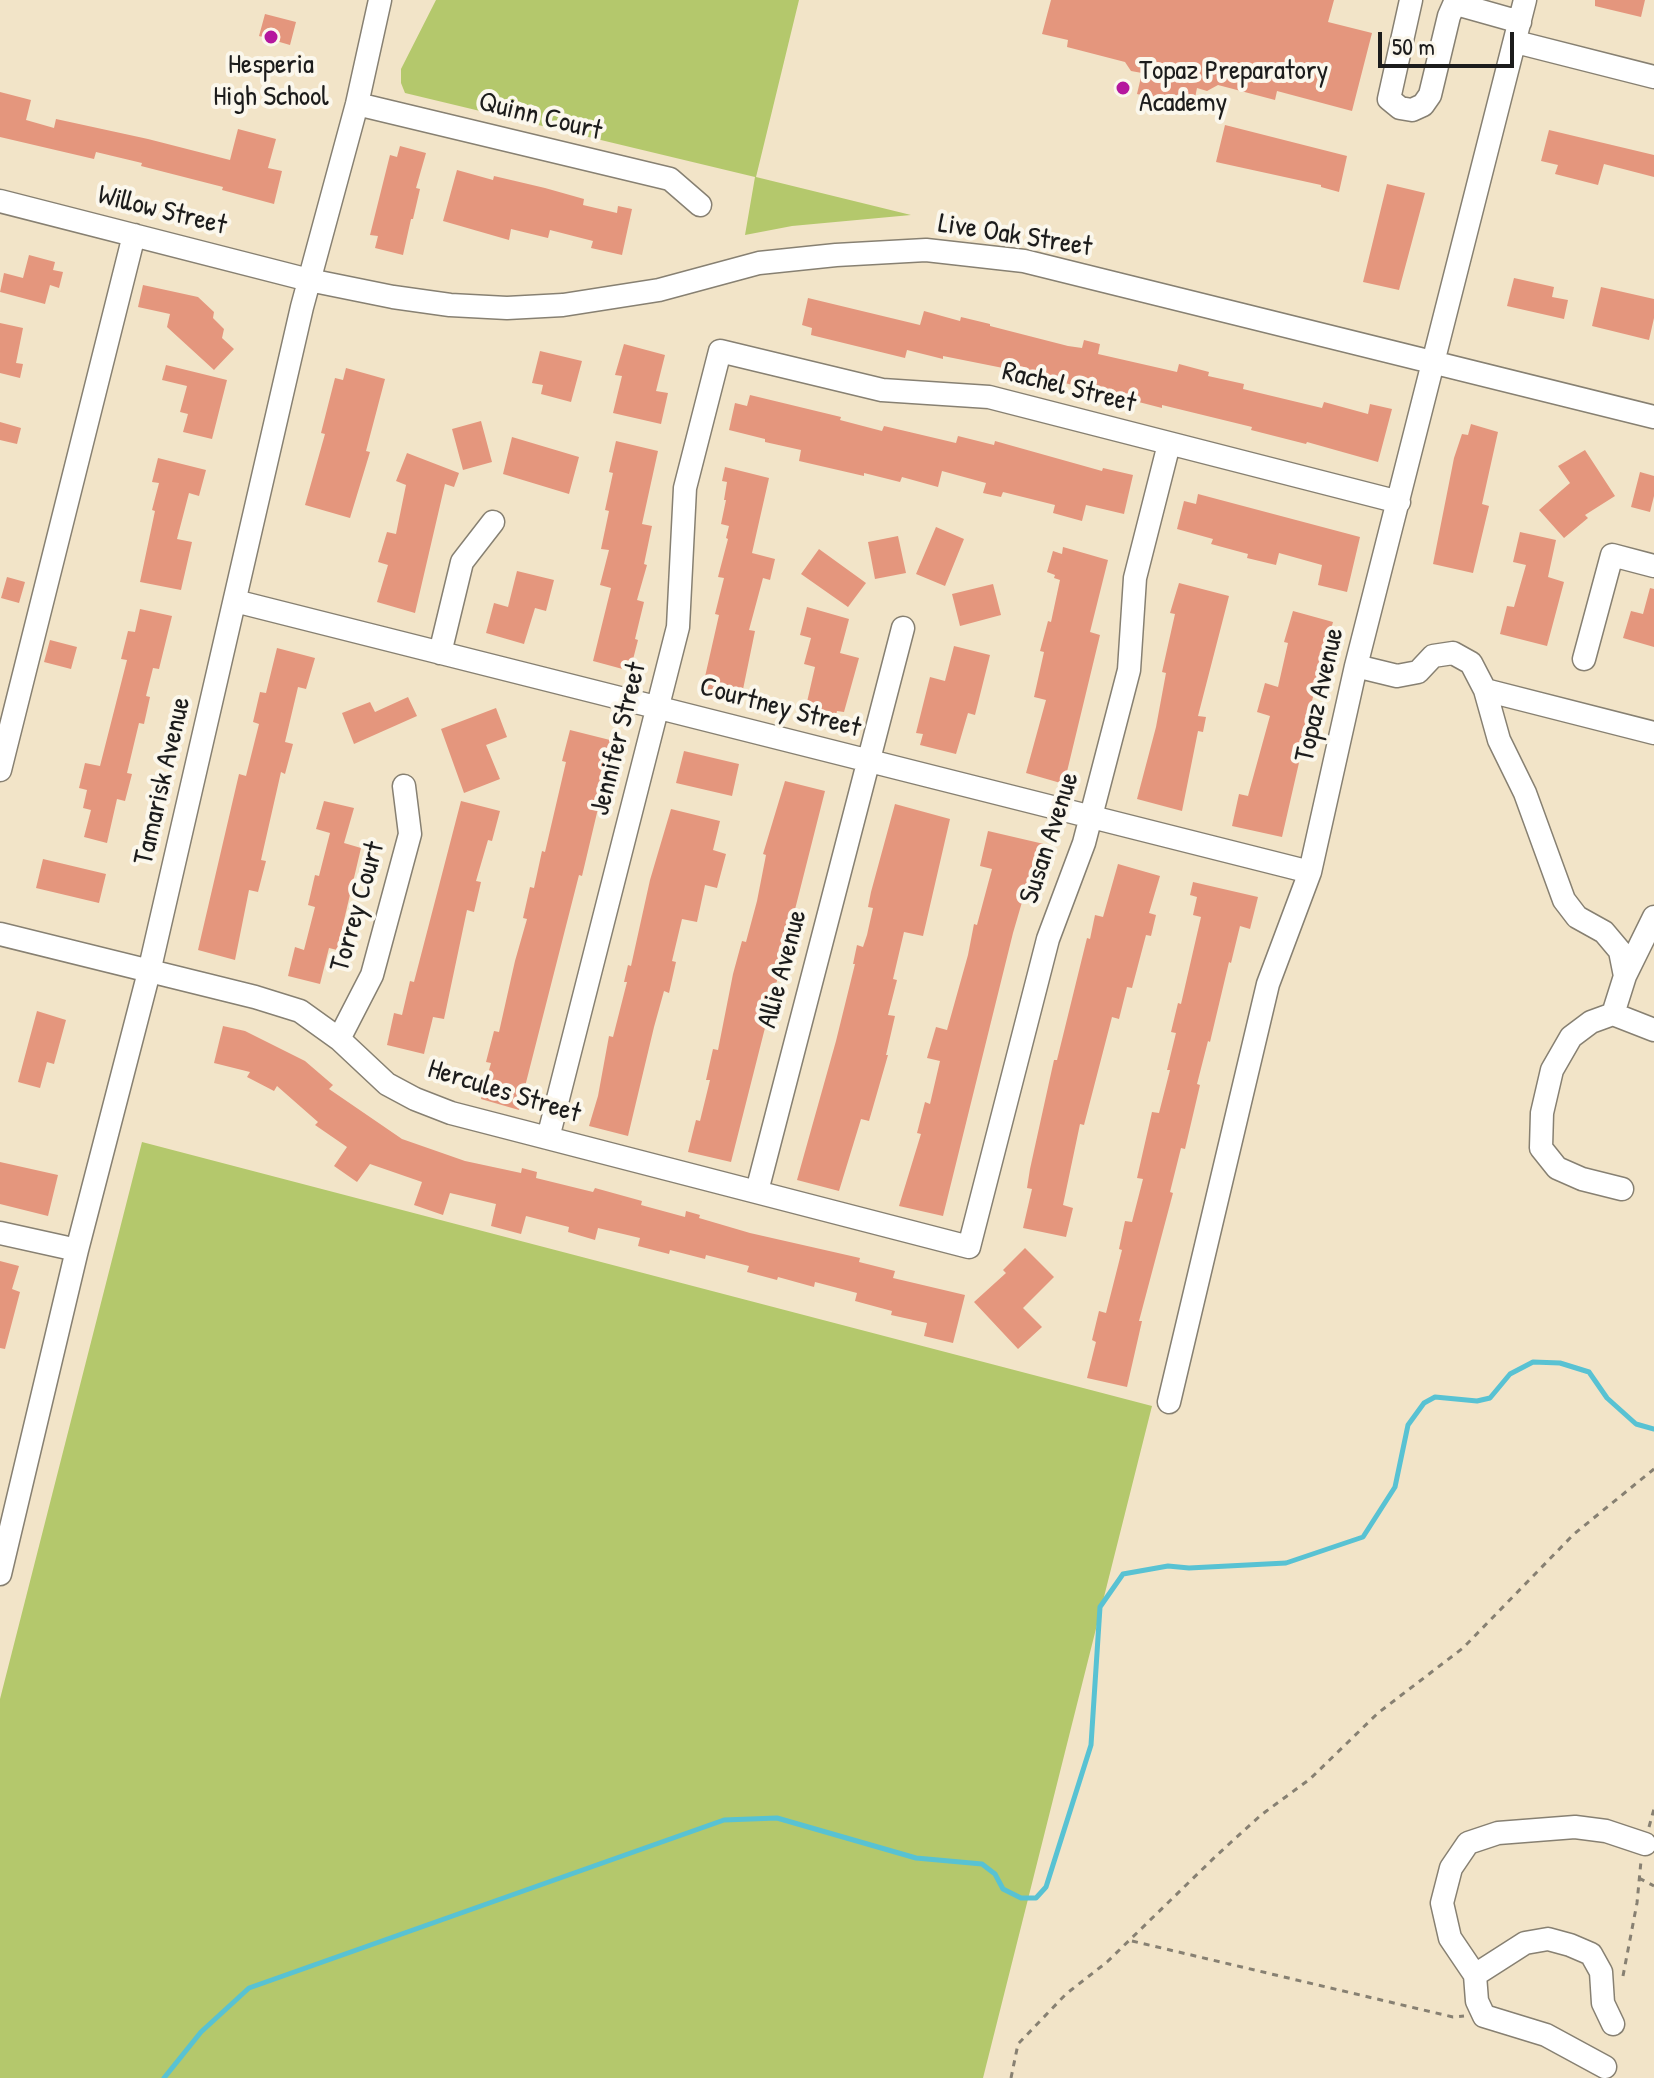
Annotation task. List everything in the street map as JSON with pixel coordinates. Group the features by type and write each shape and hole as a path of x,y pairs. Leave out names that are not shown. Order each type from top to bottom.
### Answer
{"street":[{"name":"Tamarisk Avenue","path":"0,1574 77,1250 149,972 309,280 357,104 380,0"},
{"path":"1411,0 1389,99 1400,108 1412,110 1423,105 1430,95 1449,16 1456,2 1518,32 1654,77"},
{"name":"Topaz Avenue","path":"1169,1402 1268,984 1310,872 1356,666 1525,0"},
{"name":"Quinn Court","path":"357,104 670,179 700,205"},
{"name":"Willow Street","path":"0,201 309,280"},
{"path":"0,770 134,235"},
{"name":"Live Oak Street","path":"309,280 393,297 450,305 507,308 563,305 659,290 759,263 926,250 1024,261 1654,417"},
{"name":"Rachel Street","path":"720,351 882,390 989,397 1399,502"},
{"name":"Jennifer Street","path":"548,1138 678,627 685,488 720,351"},
{"name":"Susan Avenue","path":"969,1247 1048,939 1091,819 1129,670 1135,578 1169,444"},
{"path":"440,653 462,562 493,522"},
{"path":"1584,659 1612,555 1654,566"},
{"name":"Courtney Street","path":"235,601 1310,872"},
{"name":"Allie Avenue","path":"757,1191 903,628"},
{"path":"1356,666 1397,676 1418,672 1433,656 1453,653 1471,663 1485,690 1499,740 1525,793 1564,900 1577,917 1604,932 1620,951 1625,976"},
{"path":"1485,690 1654,733"},
{"name":"Torrey Court","path":"339,1039 372,975 410,834 404,786"},
{"path":"1613,1014 1625,976 1654,917"},
{"name":"Hercules Street","path":"0,934 300,1011 339,1039 387,1084 451,1113 969,1247"},
{"path":"1622,1189 1582,1179 1557,1168 1541,1148 1542,1113 1552,1070 1571,1037 1591,1022 1613,1014 1654,1030"},
{"path":"0,1233 77,1250"},
{"path":"1605,2067 1546,2035 1484,2016 1477,2001 1475,1975 1450,1938 1442,1903 1451,1868 1468,1843 1498,1833 1575,1827 1606,1831 1645,1844"},
{"path":"1475,1975 1525,1943 1548,1939 1570,1945 1591,1954 1601,1972 1603,2003 1613,2024"}],"path":[{"path":"1011,2078 1018,2044 1066,1994 1130,1940 1261,1815 1310,1779 1378,1713 1463,1648 1574,1534 1654,1469"},
{"path":"1622,1981 1645,1844 1654,1809"},
{"path":"1639,1878 1654,1886"},
{"path":"1130,1940 1453,2017 1484,2016"}],"green space":[{"path":"436,0 799,0 756,177 911,215 792,226 745,235 755,177 405,93 401,69"},
{"path":"142,1142 1152,1406 983,2078 0,2078 0,1699"}],"building":[{"path":"1051,0 1334,0 1328,22 1372,33 1352,111 1277,91 1275,100 1218,85 1207,91 1197,88 1193,108 1137,94 1142,73 1131,71 1125,62 1067,47 1068,40 1042,34"},
{"path":"1595,0 1645,0 1641,17 1595,6"},
{"path":"265,14 296,22 290,45 259,36"},
{"path":"0,92 31,100 26,120 54,128 56,119 230,160 238,129 276,139 268,168 282,171 274,204 141,166 142,163 96,152 94,159 0,137"},
{"path":"1225,125 1347,156 1339,192 1321,185 1216,162"},
{"path":"1549,130 1654,155 1654,177 1604,164 1598,185 1555,174 1558,165 1541,161"},
{"path":"400,146 426,153 403,255 375,248 378,236 370,235 390,155 397,157"},
{"path":"457,170 493,180 494,176 545,188 584,199 583,205 617,213 618,206 632,209 622,255 591,248 593,241 550,230 548,238 511,229 509,240 443,221"},
{"path":"1387,184 1425,193 1399,290 1363,282"},
{"path":"29,255 55,262 53,270 63,272 59,288 50,285 45,304 0,292 4,273 23,278"},
{"path":"1514,278 1554,287 1552,297 1568,300 1564,319 1507,306"},
{"path":"143,285 198,297 214,312 213,318 224,329 222,338 234,349 214,370 167,327 170,314 138,307"},
{"path":"1601,287 1654,299 1649,340 1592,326"},
{"path":"808,298 920,325 924,311 960,321 961,317 990,324 1068,346 1082,348 1084,340 1100,344 1098,354 1177,372 1179,364 1209,372 1208,376 1244,384 1243,389 1322,408 1324,402 1368,414 1370,404 1392,409 1378,462 1251,430 1252,427 1162,405 1162,408 1018,371 907,350 905,358 811,335 812,328 802,325"},
{"path":"0,323 23,328 16,363 23,364 20,378 0,373"},
{"path":"624,344 665,355 656,391 668,393 661,424 613,413 622,376 615,375"},
{"path":"540,351 582,361 571,402 541,394 543,385 532,383"},
{"path":"166,365 227,380 212,439 183,432 188,414 180,412 187,386 162,380"},
{"path":"346,368 385,379 366,451 370,452 350,518 305,505 325,434 321,433 335,378 343,380"},
{"path":"750,395 841,417 840,420 882,431 884,426 956,443 958,436 994,445 995,441 1102,471 1103,468 1133,475 1124,514 1086,505 1082,521 1053,513 1055,505 1003,492 1001,497 983,493 986,483 942,471 938,487 902,477 900,482 799,461 801,450 729,430 735,403 747,406"},
{"path":"481,421 492,462 463,470 452,429"},
{"path":"0,422 21,428 17,444 0,440"},
{"path":"1471,424 1498,432 1482,504 1489,506 1473,573 1433,564 1454,458 1462,434 1468,435"},
{"path":"512,437 579,457 569,494 503,474"},
{"path":"616,441 658,451 642,524 652,526 644,564 647,565 637,600 644,602 630,671 593,661 611,588 600,585 609,550 601,549 609,511 605,510"},
{"path":"1585,450 1615,496 1585,515 1588,518 1564,538 1539,510 1570,483 1558,466"},
{"path":"407,453 459,473 454,487 445,484 415,613 377,602 388,565 378,562 387,532 396,534 406,485 396,481"},
{"path":"158,458 206,470 199,496 189,493 177,539 192,542 181,590 140,582 155,511 152,510 159,483 152,482"},
{"path":"725,467 769,478 752,553 775,559 770,580 763,578 749,630 755,631 741,699 702,690 724,578 718,577 729,526 721,524 726,500 727,482 722,481"},
{"path":"1640,472 1654,476 1650,512 1631,507"},
{"path":"1198,494 1360,537 1347,592 1318,585 1322,565 1279,553 1276,565 1247,558 1248,554 1211,544 1213,539 1177,529 1184,501 1196,504"},
{"path":"936,527 964,539 945,586 916,574"},
{"path":"1520,532 1556,540 1548,577 1564,582 1547,646 1500,634 1507,606 1514,607 1526,565 1513,562"},
{"path":"898,536 906,573 875,579 868,542"},
{"path":"1063,547 1108,560 1090,632 1100,635 1064,784 1026,773 1046,700 1034,697 1044,652 1040,651 1048,621 1051,622 1060,580 1047,572 1053,551 1062,554"},
{"path":"819,549 866,583 848,607 801,574"},
{"path":"517,571 554,580 546,611 535,608 524,644 486,633 494,603 508,607"},
{"path":"7,577 25,582 19,603 1,598"},
{"path":"1179,583 1229,596 1198,716 1206,717 1203,732 1198,731 1182,811 1137,799 1156,727 1166,673 1162,672 1175,614 1170,613"},
{"path":"993,584 1001,615 960,626 952,594"},
{"path":"1650,588 1654,589 1654,647 1623,638 1631,611 1643,614"},
{"path":"807,607 849,619 840,653 859,658 844,712 837,711 834,723 804,715 815,667 804,664 811,638 800,635"},
{"path":"140,609 172,616 159,669 153,668 146,696 150,697 144,724 139,723 127,773 132,774 125,801 117,799 107,843 84,837 91,810 83,808 87,790 79,788 85,763 100,766 127,660 121,659 128,631 135,632"},
{"path":"1293,611 1333,622 1304,731 1282,837 1232,826 1239,794 1248,796 1270,716 1257,712 1265,683 1278,687 1288,643 1284,642"},
{"path":"50,640 77,647 71,669 44,662"},
{"path":"954,646 990,655 975,715 968,713 956,754 920,745 923,734 916,733 930,677 945,681"},
{"path":"277,648 315,658 306,689 298,687 285,742 293,744 285,774 281,772 261,860 266,861 258,892 249,890 235,960 198,950 239,774 246,776 259,724 253,722 260,692 266,693"},
{"path":"408,697 417,716 354,744 342,713 370,702 375,712"},
{"path":"496,708 507,737 486,745 500,779 464,793 441,729"},
{"path":"570,730 614,741 582,876 579,875 519,1110 481,1099 491,1063 486,1062 494,1031 499,1032 527,919 523,918 530,887 534,888 542,851 545,852 566,762 562,761"},
{"path":"684,751 739,764 732,796 676,783"},
{"path":"785,781 825,791 731,1162 688,1152 696,1120 700,1121 710,1080 706,1080 713,1049 718,1050 733,974 742,941 746,942 766,855 763,854"},
{"path":"324,801 354,808 344,843 361,848 337,950 329,948 320,984 288,976 295,947 304,950 315,907 308,905 330,833 316,829"},
{"path":"461,801 500,811 476,881 481,882 474,912 467,910 444,1019 433,1017 424,1054 387,1045 394,1013 402,1015 410,981 414,982"},
{"path":"895,804 950,819 923,936 904,932 888,1015 895,1016 888,1055 869,1121 861,1119 839,1191 797,1180 836,1041 857,945 863,947 867,935 873,908 868,907 871,892"},
{"path":"671,809 720,821 713,850 726,854 717,888 705,885 697,922 682,919 672,961 676,962 669,993 664,991 628,1136 589,1126 609,1036 613,1037 627,982 624,982 628,965 631,966 650,880"},
{"path":"988,831 1044,844 1035,879 1029,878 1013,933 943,1216 899,1206 921,1134 917,1133 925,1102 930,1104 940,1061 927,1058 936,1027 947,1030 974,924 977,925 992,869 980,866"},
{"path":"43,859 106,874 99,903 36,888"},
{"path":"1118,864 1160,876 1149,913 1156,915 1151,936 1146,935 1132,988 1127,987 1119,1019 1112,1017 1084,1125 1080,1124 1063,1205 1073,1208 1066,1237 1023,1228 1032,1189 1027,1188 1054,1060 1057,1060 1087,938 1090,939 1095,915 1103,917"},
{"path":"1193,882 1258,897 1250,929 1240,926 1229,962 1197,1084 1200,1085 1185,1149 1181,1148 1170,1192 1173,1193 1139,1321 1142,1321 1127,1387 1087,1378 1096,1342 1092,1340 1099,1311 1106,1313 1122,1250 1119,1249 1125,1221 1132,1222 1143,1179 1137,1178 1152,1112 1159,1113 1170,1070 1167,1070 1176,1033 1171,1032 1178,1003 1181,1004 1201,917 1193,915 1197,897 1190,895"},
{"path":"37,1011 66,1020 54,1064 47,1062 40,1088 18,1082"},
{"path":"223,1026 245,1031 305,1061 333,1085 329,1089 402,1139 465,1161 521,1173 522,1168 537,1172 536,1178 593,1192 595,1188 685,1217 686,1211 750,1233 860,1258 859,1262 895,1271 893,1278 965,1295 953,1343 924,1336 927,1323 891,1315 892,1311 855,1301 857,1293 815,1282 814,1287 778,1277 777,1280 747,1272 749,1266 706,1255 705,1259 670,1250 669,1254 638,1246 640,1238 598,1228 595,1240 568,1232 569,1227 526,1216 521,1234 491,1226 496,1204 450,1193 443,1215 414,1205 422,1182 370,1164 357,1182 334,1166 347,1147 315,1125 318,1122 277,1086 274,1091 247,1077 250,1072 214,1063"},
{"path":"0,1162 58,1175 48,1216 0,1204"},
{"path":"1025,1248 1054,1277 1023,1308 1042,1327 1018,1349 974,1302 1006,1273 1003,1270"},
{"path":"0,1261 19,1266 12,1289 20,1292 5,1349 0,1348"}],"waterway":[{"path":"164,2078 201,2032 249,1988 724,1820 777,1818 916,1858 982,1864 995,1874 1003,1889 1021,1898 1036,1898 1046,1887 1091,1745 1100,1607 1123,1574 1168,1566 1189,1568 1286,1563 1363,1537 1395,1487 1408,1425 1424,1403 1435,1397 1477,1401 1490,1398 1510,1374 1533,1362 1560,1363 1589,1372 1607,1398 1636,1424 1654,1429"}],"place":[{"name":"Hesperia High School","path":"271,37"},
{"name":"Topaz Preparatory Academy","path":"1123,88"}]}
